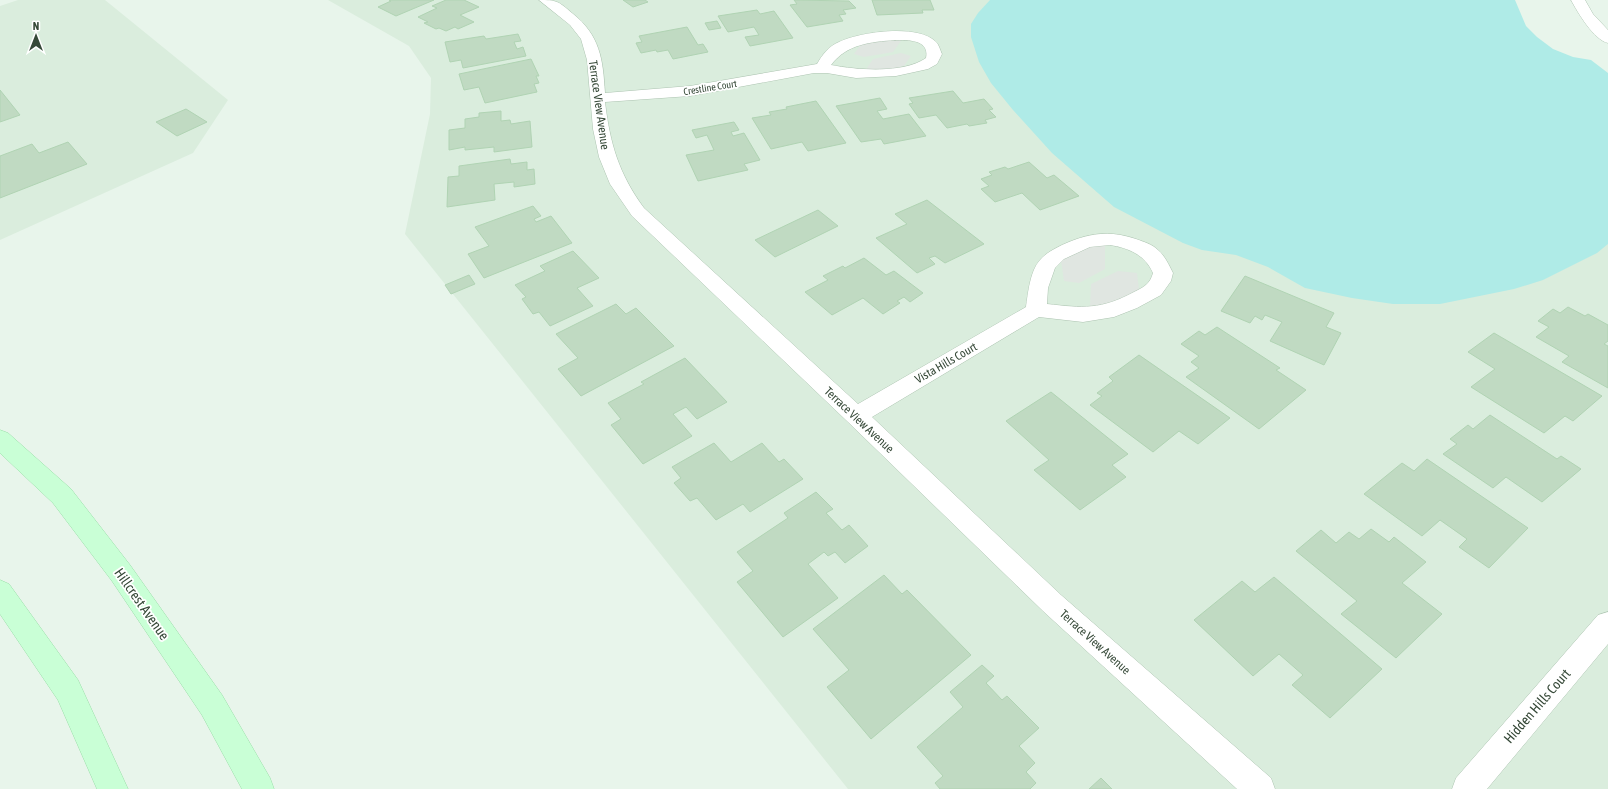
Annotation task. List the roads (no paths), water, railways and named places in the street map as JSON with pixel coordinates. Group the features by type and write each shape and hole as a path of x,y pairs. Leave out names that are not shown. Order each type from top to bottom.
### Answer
{"main road":[{"name":"Hillcrest Avenue","path":"0,439 62,496 121,573 212,705 259,789"},
{"path":"0,592 68,690 112,789"}],"street":[{"name":"Terrace View Avenue","path":"546,0 574,21 589,40 596,69 601,132 607,160 617,183 638,212 856,416 1052,603 1260,789"},
{"path":"1578,0 1587,16 1608,39"},
{"name":"Crestline Court","path":"598,98 701,89 821,68 862,74 881,74 930,63 934,58 935,51 927,42 920,38 898,35 878,36 857,40 837,48 827,58 821,68"},
{"path":"1110,239 1123,240 1140,247 1151,254 1163,272 1161,281 1154,290 1130,303 1107,312 1083,315 1036,310 1038,288 1046,265 1057,255 1086,241 1110,239"},
{"name":"Vista Hills Court","path":"856,416 1036,310"},
{"name":"Hidden Hills Court","path":"1467,789 1608,624"}]}
